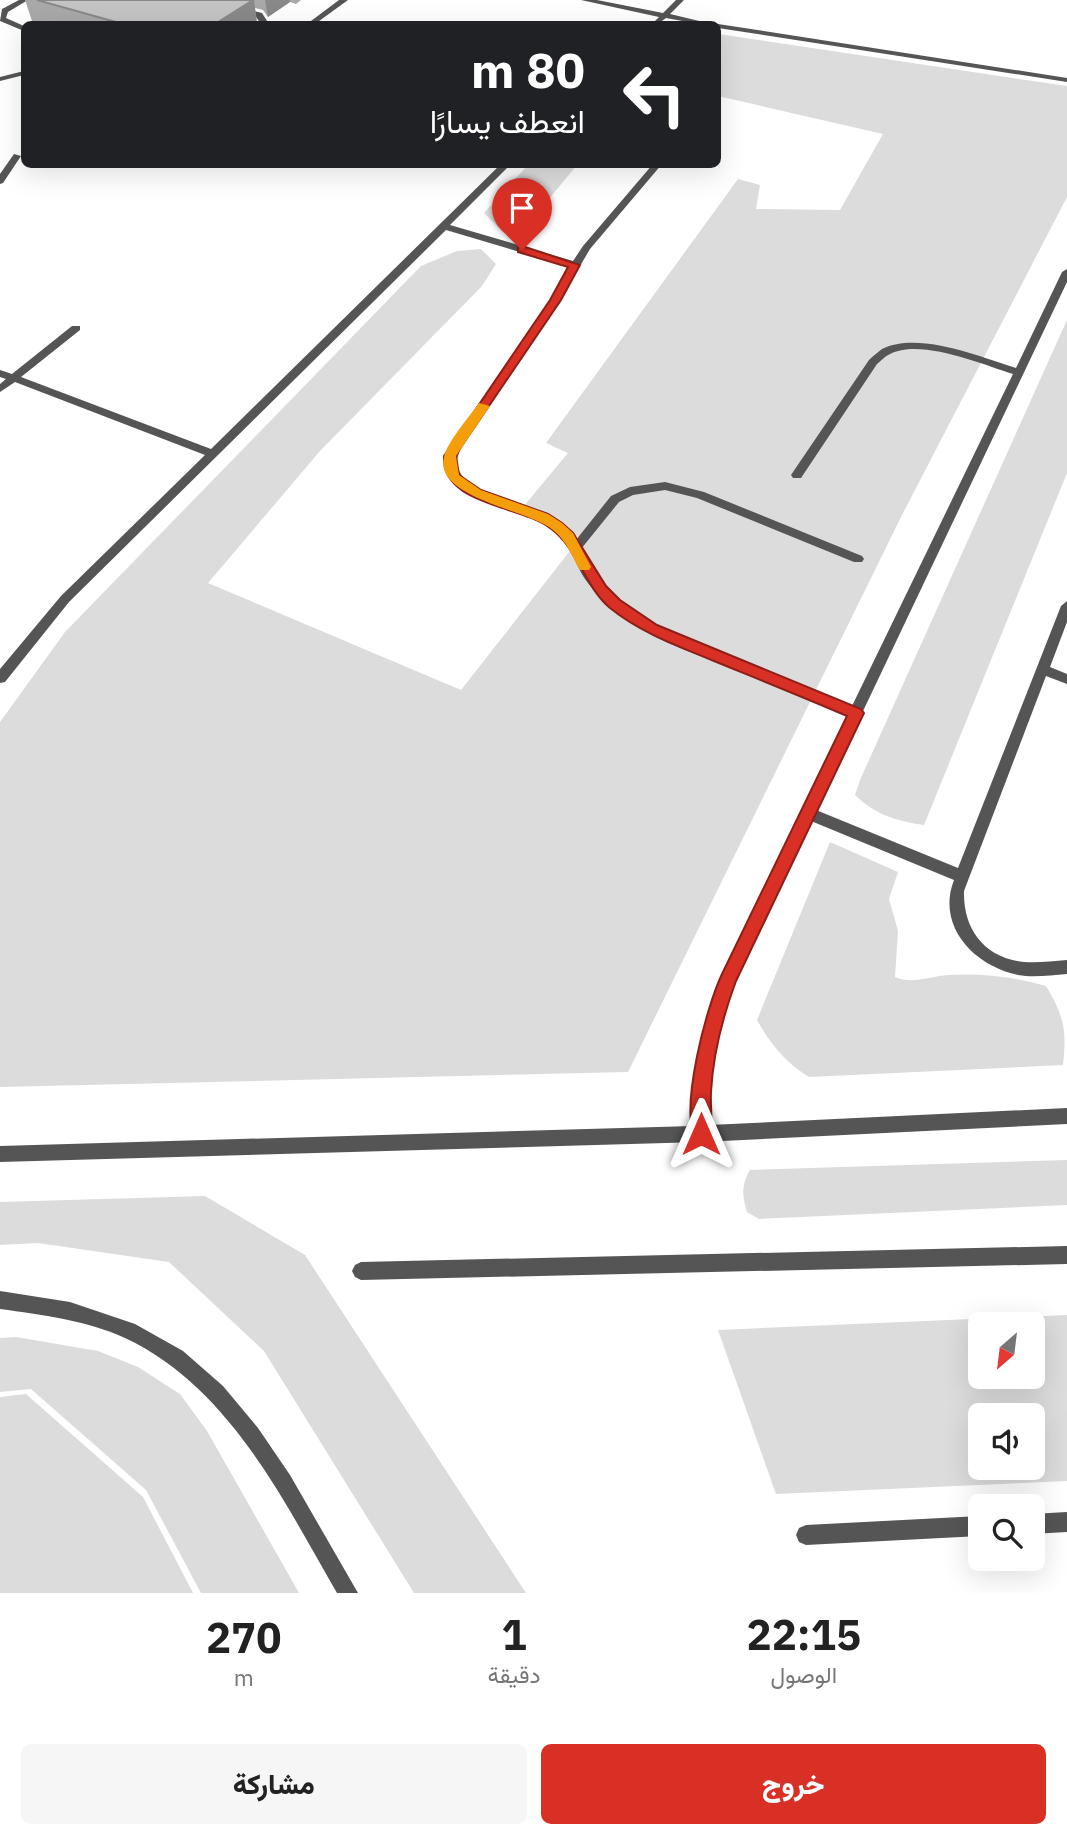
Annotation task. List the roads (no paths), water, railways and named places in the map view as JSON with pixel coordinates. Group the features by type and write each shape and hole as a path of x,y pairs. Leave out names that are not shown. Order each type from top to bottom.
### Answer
{"lane":[{"path":"21,28 9,25 2,19 5,11 24,0"},
{"path":"205,0 259,15 263,21"},
{"path":"315,21 344,0"},
{"path":"585,0 689,21"},
{"path":"658,21 680,0"},
{"path":"721,26 1067,80"},
{"path":"0,79 21,74"},
{"path":"0,181 17,156"},
{"path":"0,678 65,599 503,168"},
{"path":"654,168 598,232 575,265 555,300 456,446 450,456 450,467 463,486 551,521 568,536 601,590 615,604 652,629 856,713"},
{"path":"443,226 575,265"},
{"path":"701,1134 701,1091 715,1014 728,979 1067,272"},
{"path":"0,389 76,328"},
{"path":"797,475 873,362 890,348 918,345 1019,372"},
{"path":"0,373 211,453"},
{"path":"575,549 615,499 630,491 665,486 700,495 858,559"},
{"path":"1067,606 962,877 955,906 958,922 968,939 999,963 1019,968 1067,967"},
{"path":"1043,670 1067,679"},
{"path":"808,813 962,877"},
{"path":"0,1154 701,1134 1067,1116"},
{"path":"361,1271 1067,1255"},
{"path":"0,1300 48,1304 94,1315 137,1332 177,1357 205,1380 247,1426 348,1593"},
{"path":"1045,1523 1067,1522"},
{"path":"806,1535 968,1527"}]}
